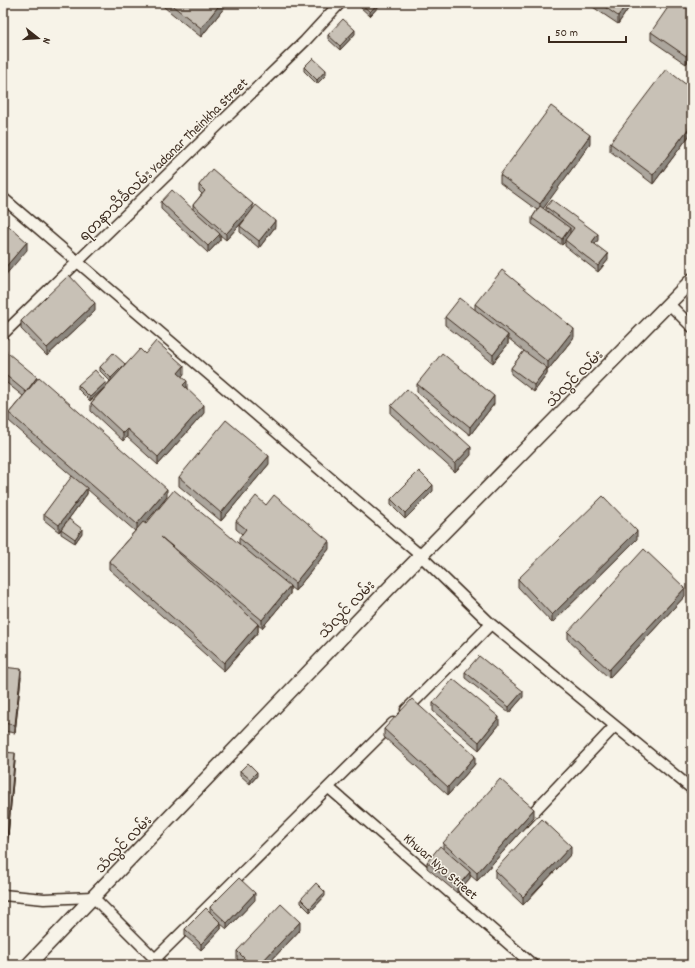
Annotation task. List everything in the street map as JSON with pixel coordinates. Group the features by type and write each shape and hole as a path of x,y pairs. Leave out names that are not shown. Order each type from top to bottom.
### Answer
{"street":[{"name":"ရတနာသိင်္ခလမ်း Yadanar Theinkha Street","path":"3,334 305,41 340,3"},
{"path":"3,198 420,556 492,624 692,789"},
{"name":"သံလွင် လမ်း","path":"28,965 420,556 692,280"},
{"path":"669,304 692,327"},
{"path":"3,894 44,899 93,897 158,962 492,624"},
{"path":"518,828 614,726"},
{"name":"Khwar Nyo Street","path":"329,788 458,892 533,965"}],"building":[{"path":"169,3 221,3 201,28"},
{"path":"360,3 378,3 370,12"},
{"path":"599,3 627,3 618,16"},
{"path":"671,3 692,3 692,47 686,56 651,32"},
{"path":"343,19 355,30 340,46 328,35"},
{"path":"313,58 326,70 317,80 304,67"},
{"path":"666,69 692,89 692,124 653,175 610,143"},
{"path":"551,106 590,135 540,204 500,175"},
{"path":"212,169 253,204 226,234 193,205 205,191 199,185"},
{"path":"172,190 220,234 208,246 161,202"},
{"path":"552,200 598,234 592,242 608,254 598,266 565,240 574,228 546,207"},
{"path":"256,205 275,221 259,241 240,226"},
{"path":"540,206 570,228 562,239 532,218"},
{"path":"3,221 27,242 3,270"},
{"path":"502,270 574,329 548,362 475,304"},
{"path":"69,275 95,303 47,348 21,321"},
{"path":"460,298 508,335 493,355 445,317"},
{"path":"156,341 184,366 178,373 187,381 183,385 204,405 158,457 127,429 123,433 91,403 140,349 145,354"},
{"path":"3,349 37,377 26,392 3,373"},
{"path":"524,351 547,368 534,385 511,368"},
{"path":"113,353 125,364 111,378 100,367"},
{"path":"442,353 494,396 470,427 417,384"},
{"path":"95,370 106,382 90,397 78,385"},
{"path":"39,377 167,489 137,524 9,413"},
{"path":"407,389 471,447 455,464 391,406"},
{"path":"226,420 269,456 221,513 179,477"},
{"path":"419,471 433,485 405,513 391,499"},
{"path":"72,476 87,488 59,525 44,514"},
{"path":"174,490 290,586 262,620 161,537 258,624 224,663 109,561 143,522 146,524"},
{"path":"274,495 329,541 295,583 239,538 246,529 236,521 256,496 266,505"},
{"path":"603,496 637,531 552,615 518,579"},
{"path":"69,519 82,529 75,539 61,529"},
{"path":"644,549 685,588 609,670 568,632"},
{"path":"479,656 523,691 509,707 465,672"},
{"path":"3,667 21,669 15,725 3,723"},
{"path":"453,679 499,717 479,742 433,703"},
{"path":"412,699 475,756 448,787 384,729"},
{"path":"3,752 15,753 6,849 3,849"},
{"path":"248,763 257,772 250,779 240,771"},
{"path":"500,779 534,809 477,873 443,843"},
{"path":"542,819 571,846 523,897 495,870"},
{"path":"440,846 470,872 457,887 427,862"},
{"path":"239,878 255,893 227,923 210,907"},
{"path":"316,883 325,892 310,908 301,899"},
{"path":"281,904 300,922 259,965 251,965 237,951"},
{"path":"206,908 221,923 201,944 185,929"}]}
